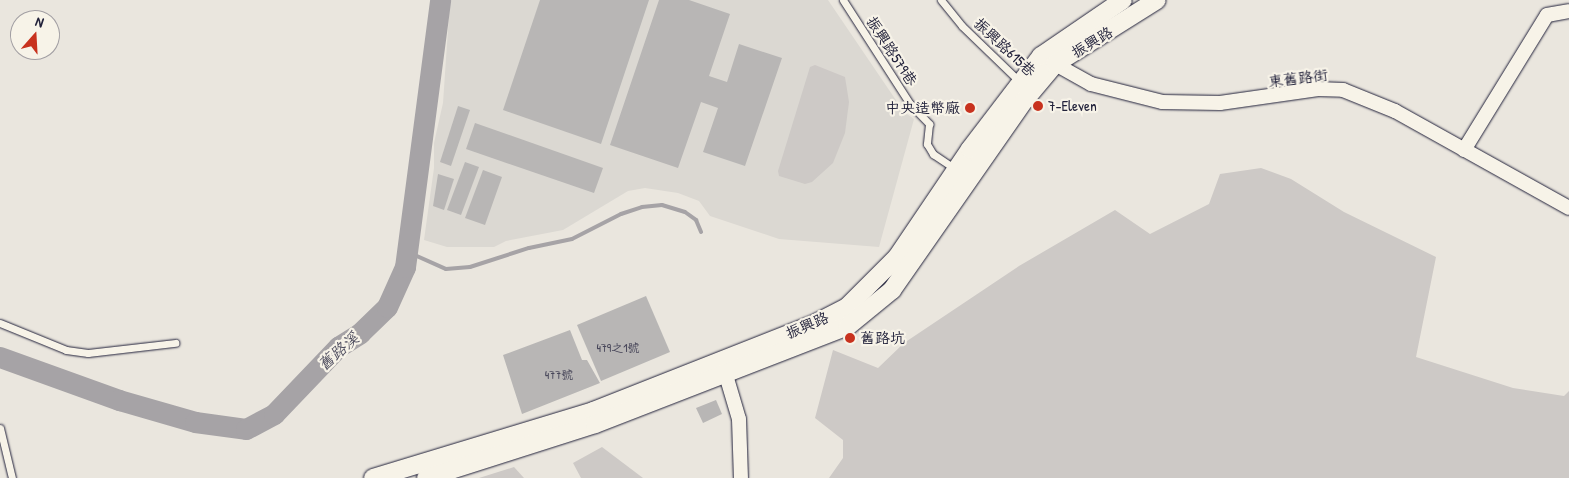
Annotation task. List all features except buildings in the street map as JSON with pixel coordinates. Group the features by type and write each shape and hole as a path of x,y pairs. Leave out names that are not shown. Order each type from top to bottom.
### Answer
{"street":[{"name":"振興路","path":"426,478 595,424 723,367 847,307 897,257 963,174 1026,86 1048,60 1123,0"},
{"name":"振興路","path":"1048,60 1157,0"},
{"path":"1464,150 1547,15 1569,11"},
{"name":"東舊路街","path":"1048,60 1092,84 1162,102 1220,103 1318,89 1343,90 1395,111 1569,208"},
{"name":"振興路","path":"373,478 557,424 723,367"},
{"path":"723,367 739,419 741,478"}],"lane":[{"name":"振興路579巷","path":"843,0 910,104 929,124 927,144 933,154 963,174"},
{"name":"振興路615巷","path":"941,0 962,26 1026,86"},
{"path":"0,323 66,350 88,353 175,343"},
{"path":"0,428 12,478"}],"shaded area":[{"name":"中央造幣廠","path":"450,0 828,0 904,112 914,119 879,247 779,239 710,216 699,201 678,193 645,188 628,191 563,230 506,241 494,247 447,247 424,240 434,168 434,143 443,103"},
{"path":"815,65 845,77 849,102 845,133 833,163 812,182 805,184 779,176 778,171 810,67"},
{"path":"1261,168 1291,179 1344,212 1436,257 1416,357 1513,388 1564,396 1569,391 1569,478 829,478 843,458 843,440 815,418 833,350 878,368 904,343 1019,266 1115,210 1150,234 1209,204 1220,174"},
{"path":"602,447 643,478 581,478 573,463"},
{"path":"514,467 524,478 479,478"}],"waterway":[{"name":"舊路溪","path":"0,357 119,400 195,422 246,429 274,414 338,347 360,333 387,307 405,267 440,0"},
{"path":"410,253 446,269 470,267 529,248 572,239 621,214 642,207 662,205 685,212 696,220 701,232"}],"place":[{"name":"7-Eleven","path":"1038,106"},
{"name":"中央造幣廠","path":"970,108"},
{"name":"舊路坑","path":"850,338"}]}
